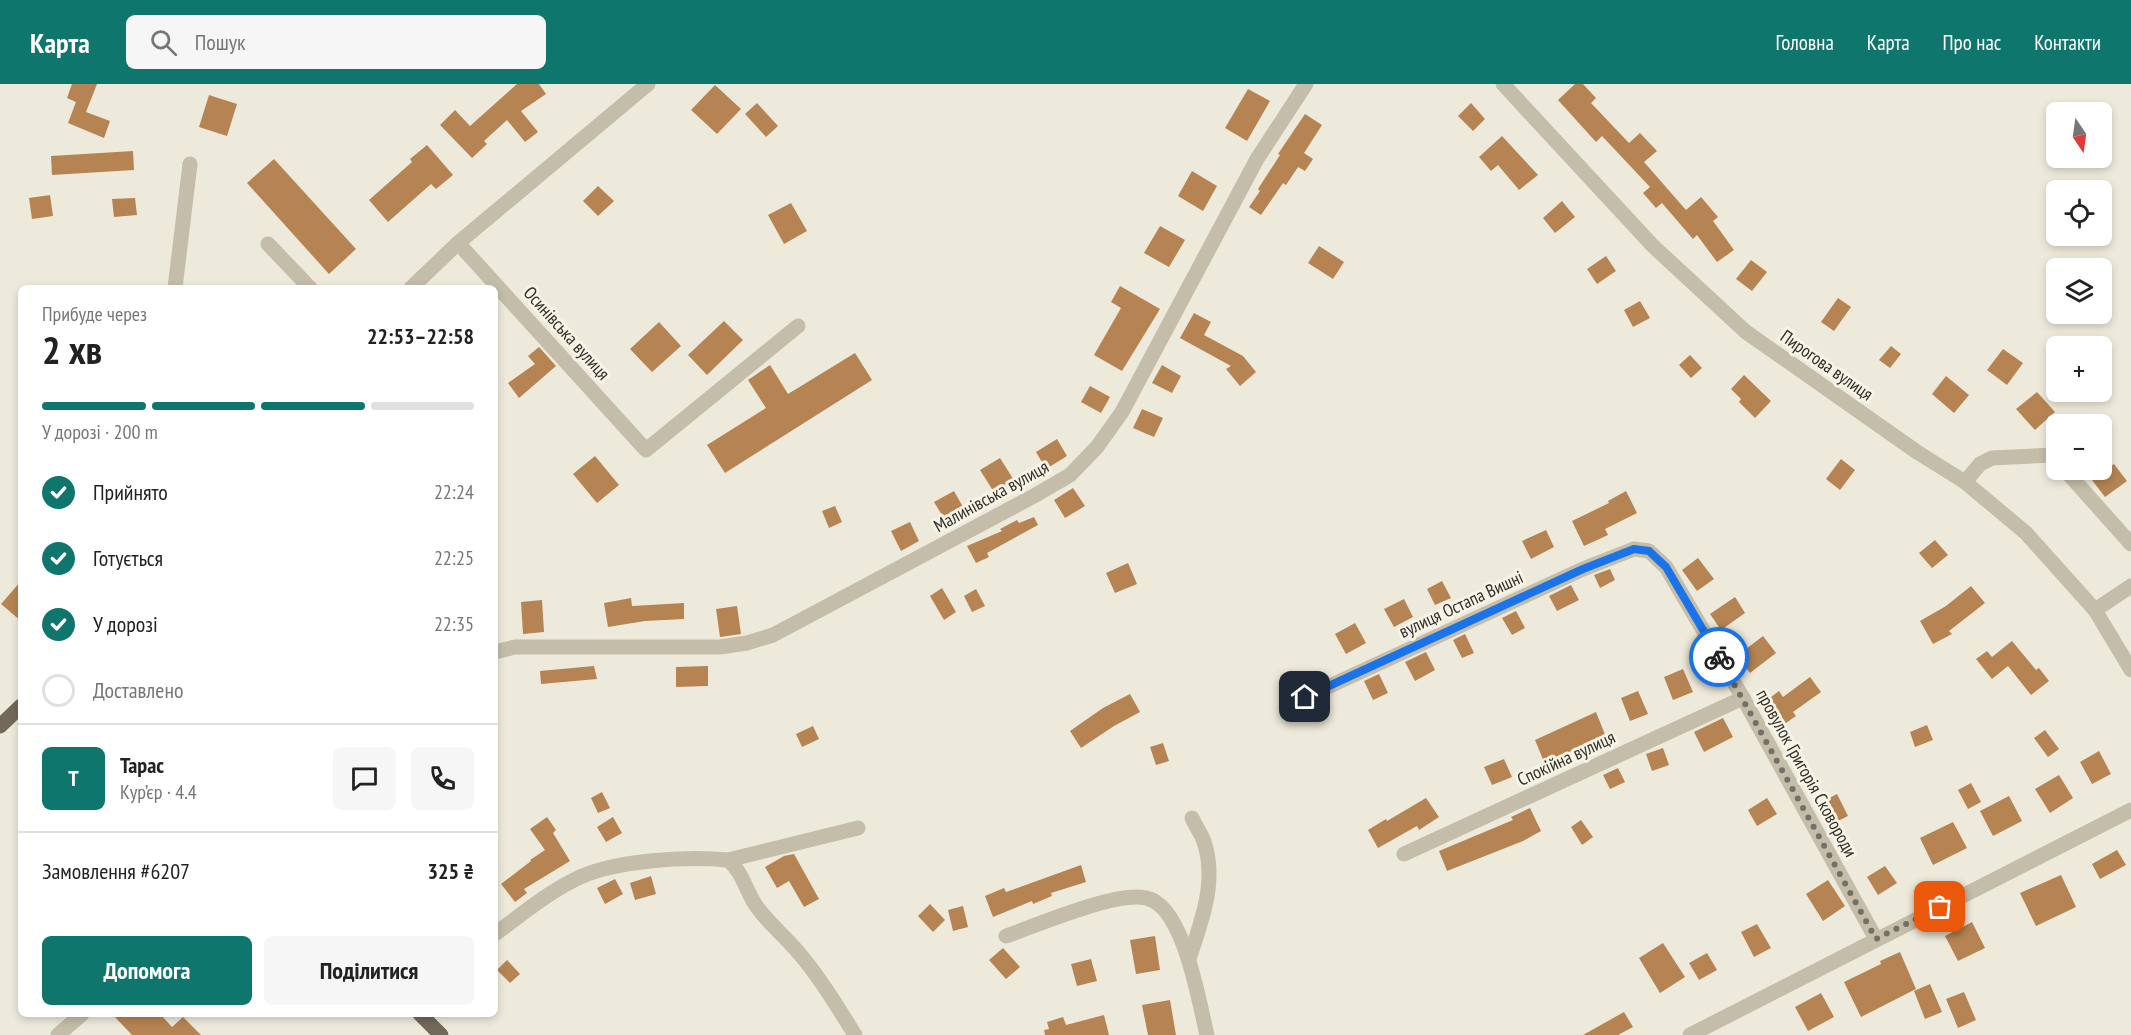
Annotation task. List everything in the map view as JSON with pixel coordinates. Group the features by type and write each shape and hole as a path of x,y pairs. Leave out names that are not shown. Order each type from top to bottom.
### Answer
{"main road":[{"path":"0,726 18,709"},
{"path":"423,1017 441,1035"}],"street":[{"path":"414,285 458,243 648,84"},
{"name":"Малинівська вулиця","path":"498,651 514,647 720,647 747,643 773,635 1070,475 1097,447 1122,411 1257,159 1306,84"},
{"name":"Пирогова вулиця","path":"1503,84 1653,246 1746,332 1917,452 1965,482 2025,533 2095,610 2131,670"},
{"path":"175,285 190,164"},
{"name":"Осинівська вулиця","path":"458,243 496,285"},
{"path":"268,244 307,285"},
{"name":"Осинівська вулиця","path":"498,287 646,450 798,326"},
{"path":"1965,482 1980,464 1992,458 2046,455"},
{"path":"2074,480 2131,544"},
{"name":"вулиця Остапа Вишні","path":"1305,697 1583,569 1634,549"},
{"name":"провулок Григорія Сковороди","path":"1634,549 1649,551 1666,567 1743,698 1876,939"},
{"path":"2095,610 2131,586"},
{"name":"Спокійна вулиця","path":"1404,854 1743,698"},
{"path":"1690,1035 2131,810"},
{"path":"1189,959 1207,906 1209,865 1203,839 1192,818"},
{"path":"498,932 553,892 576,879 600,870 628,864 696,859 728,860 858,828"},
{"path":"728,860 734,865 756,905 772,926 803,958 855,1035"},
{"path":"1006,936 1130,896 1149,898 1162,907 1175,925 1189,959 1207,1035"},
{"path":"58,1035 79,1017"}],"building":[{"path":"72,84 97,84 86,112 110,121 104,138 68,123 76,102 67,98"},
{"path":"517,84 539,84 546,94 521,111 538,132 525,142 507,120 484,141 487,144 472,158 440,125 455,110 470,126"},
{"path":"1575,84 1583,84 1596,98 1591,103 1629,143 1640,133 1657,151 1644,162 1686,210 1701,197 1718,217 1713,221 1734,250 1717,262 1697,235 1693,239 1662,203 1656,208 1643,193 1650,187 1602,136 1596,142 1558,100"},
{"path":"715,85 741,109 717,134 691,110"},
{"path":"1248,89 1270,101 1247,141 1225,128"},
{"path":"209,95 237,104 227,136 199,127"},
{"path":"757,103 778,126 766,137 745,114"},
{"path":"1471,103 1485,119 1473,131 1458,116"},
{"path":"1305,114 1322,125 1304,153 1313,159 1305,171 1298,167 1286,185 1283,183 1261,215 1249,207 1280,155 1278,154"},
{"path":"1502,136 1538,175 1519,190 1498,165 1491,171 1479,157"},
{"path":"427,145 453,175 436,189 431,184 388,222 369,200 412,162 410,159"},
{"path":"133,151 134,170 52,175 51,156"},
{"path":"274,159 356,249 329,274 247,183"},
{"path":"1192,171 1217,186 1203,211 1178,196"},
{"path":"598,186 614,201 598,216 583,201"},
{"path":"50,195 53,216 32,219 29,198"},
{"path":"135,198 137,215 114,217 112,199"},
{"path":"1562,201 1575,217 1555,233 1543,218"},
{"path":"791,203 807,231 784,244 768,215"},
{"path":"1160,226 1185,240 1169,267 1144,253"},
{"path":"1319,246 1344,262 1333,279 1308,263"},
{"path":"1606,256 1616,271 1597,284 1587,269"},
{"path":"1751,260 1767,272 1752,291 1736,279"},
{"path":"1120,286 1160,309 1122,371 1094,355 1121,308 1111,302"},
{"path":"1838,298 1851,307 1834,331 1821,322"},
{"path":"1640,301 1650,318 1633,327 1624,310"},
{"path":"1194,313 1211,322 1204,335 1243,356 1256,372 1240,386 1226,369 1231,366 1180,338"},
{"path":"724,321 743,340 707,375 688,355"},
{"path":"659,322 681,346 652,372 630,349"},
{"path":"1891,346 1901,354 1890,368 1879,360"},
{"path":"539,347 556,366 519,398 508,383 535,364 528,356"},
{"path":"2003,349 2023,363 2007,385 1987,370"},
{"path":"855,353 872,380 725,473 707,445 766,408 748,380 770,365 788,394"},
{"path":"1690,355 1702,368 1691,378 1679,365"},
{"path":"1162,365 1181,376 1172,393 1152,383"},
{"path":"1744,375 1771,401 1755,418 1739,402 1741,399 1731,389"},
{"path":"1946,376 1969,395 1954,413 1932,394"},
{"path":"1090,386 1110,397 1101,413 1081,402"},
{"path":"2037,392 2055,412 2046,414 2046,420 2035,430 2016,409"},
{"path":"1142,409 1163,418 1154,437 1133,428"},
{"path":"1057,439 1067,456 1046,469 1036,452"},
{"path":"595,456 619,485 597,503 573,474"},
{"path":"1000,458 1017,485 997,497 980,470"},
{"path":"1841,459 1855,470 1840,490 1826,479"},
{"path":"2114,464 2127,481 2105,497 2092,480 2112,480 2112,465"},
{"path":"1073,488 1085,506 1065,518 1054,500"},
{"path":"954,491 967,514 948,525 934,502"},
{"path":"1626,491 1637,513 1605,529 1608,535 1584,546 1572,521 1609,503 1608,501"},
{"path":"835,506 842,522 829,528 822,511"},
{"path":"1034,517 1038,525 987,553 989,557 976,563 967,546 1002,531 1000,529 1017,520 1019,523"},
{"path":"910,522 919,541 901,551 891,531"},
{"path":"1546,530 1554,547 1531,559 1522,541"},
{"path":"1935,540 1948,555 1932,568 1919,553"},
{"path":"1698,558 1714,579 1697,591 1682,570"},
{"path":"1128,563 1137,584 1115,593 1106,573"},
{"path":"1610,569 1615,580 1600,588 1594,575"},
{"path":"1442,581 1451,598 1435,605 1427,589"},
{"path":"18,584 18,618 1,604"},
{"path":"1571,585 1579,600 1557,611 1549,596"},
{"path":"1971,586 1985,603 1949,631 1952,634 1933,644 1920,621 1946,606"},
{"path":"942,588 956,612 944,620 930,596"},
{"path":"976,589 985,606 972,612 964,596"},
{"path":"1735,597 1745,613 1721,630 1710,614"},
{"path":"631,598 632,606 684,603 684,619 645,621 608,627 604,603"},
{"path":"1404,599 1413,617 1394,627 1384,609"},
{"path":"542,600 544,632 523,634 521,602"},
{"path":"737,606 741,634 720,637 716,609"},
{"path":"1516,611 1525,628 1512,635 1502,618"},
{"path":"1355,623 1366,643 1346,654 1335,634"},
{"path":"1465,634 1474,653 1462,658 1453,640"},
{"path":"1763,636 1776,653 1750,673 1737,656"},
{"path":"2012,641 2036,670 2039,668 2049,681 2031,695 2008,666 1992,679 1976,659 1987,651 1992,657"},
{"path":"1426,652 1435,670 1415,681 1405,662"},
{"path":"594,666 597,679 541,684 540,671"},
{"path":"708,666 708,686 676,687 676,667"},
{"path":"1683,669 1693,692 1673,700 1664,677"},
{"path":"1379,674 1388,693 1373,700 1364,681"},
{"path":"1810,677 1821,692 1793,712 1796,716 1780,727 1763,703 1779,691 1783,697"},
{"path":"1638,691 1648,714 1630,721 1621,698"},
{"path":"1130,694 1140,712 1081,748 1070,731 1103,708"},
{"path":"1596,712 1606,737 1544,762 1535,740"},
{"path":"1723,718 1733,737 1704,752 1694,732"},
{"path":"1927,725 1933,740 1915,747 1910,732"},
{"path":"813,726 819,739 802,747 796,734"},
{"path":"2045,730 2059,749 2048,757 2034,738"},
{"path":"1163,743 1169,761 1156,765 1150,747"},
{"path":"1663,748 1669,765 1652,771 1646,754"},
{"path":"2099,751 2111,774 2092,784 2080,762"},
{"path":"1504,759 1512,777 1492,785 1484,767"},
{"path":"1618,768 1625,782 1610,789 1603,775"},
{"path":"2059,775 2073,798 2050,813 2035,789"},
{"path":"1971,783 1981,802 1968,809 1958,790"},
{"path":"602,792 610,808 598,813 591,798"},
{"path":"1837,794 1848,816 1828,826 1816,805"},
{"path":"2009,796 2022,821 1993,836 1980,811"},
{"path":"1426,798 1439,817 1419,830 1417,826 1378,848 1368,830"},
{"path":"1767,798 1777,814 1757,826 1748,810"},
{"path":"1530,808 1541,831 1523,841 1447,871 1439,851 1513,820 1511,817"},
{"path":"547,817 556,830 553,833 570,861 524,889 527,893 515,902 501,884 545,850 530,829"},
{"path":"613,817 622,833 606,842 597,827"},
{"path":"1581,820 1593,837 1582,845 1571,827"},
{"path":"1953,822 1967,848 1933,865 1920,838"},
{"path":"2117,850 2126,865 2100,879 2092,864"},
{"path":"794,854 819,899 804,907 789,881 777,888 765,867 784,856"},
{"path":"1081,865 1086,882 1051,893 1052,896 1033,904 1032,901 993,917 985,896 1004,888 1006,892"},
{"path":"1885,866 1897,883 1878,895 1867,877"},
{"path":"2061,875 2076,907 2036,926 2020,893"},
{"path":"651,876 656,894 635,900 630,883"},
{"path":"615,879 623,894 605,904 597,888"},
{"path":"1828,880 1845,906 1823,921 1806,894"},
{"path":"930,904 945,920 933,932 918,916"},
{"path":"963,906 968,927 953,931 948,910"},
{"path":"1972,922 1985,948 1958,961 1945,936"},
{"path":"1757,924 1771,948 1754,957 1741,932"},
{"path":"1155,936 1160,970 1136,974 1130,940"},
{"path":"1663,943 1685,977 1660,993 1639,958"},
{"path":"1003,948 1020,967 1006,979 989,960"},
{"path":"1900,952 1916,989 1861,1017 1844,982"},
{"path":"1707,953 1717,970 1699,980 1689,963"},
{"path":"1091,959 1097,981 1077,986 1071,964"},
{"path":"507,960 520,974 510,983 498,969"},
{"path":"1930,984 1942,1012 1925,1019 1914,991"},
{"path":"1964,992 1976,1020 1958,1028 1946,999"},
{"path":"1821,993 1834,1017 1808,1031 1795,1007"},
{"path":"1170,1000 1176,1035 1148,1035 1142,1005"},
{"path":"1624,1012 1633,1027 1618,1035 1583,1035"},
{"path":"1104,1015 1109,1035 1045,1035 1044,1030 1049,1029 1047,1022 1063,1017 1066,1025"},
{"path":"115,1017 163,1017 172,1027 183,1017 201,1035 132,1035"}],"way so far":[{"path":"1719,657 1876,939 1940,907"}],"route":[{"path":"1305,697 1583,569 1634,549 1649,551 1666,567 1719,657"}]}
